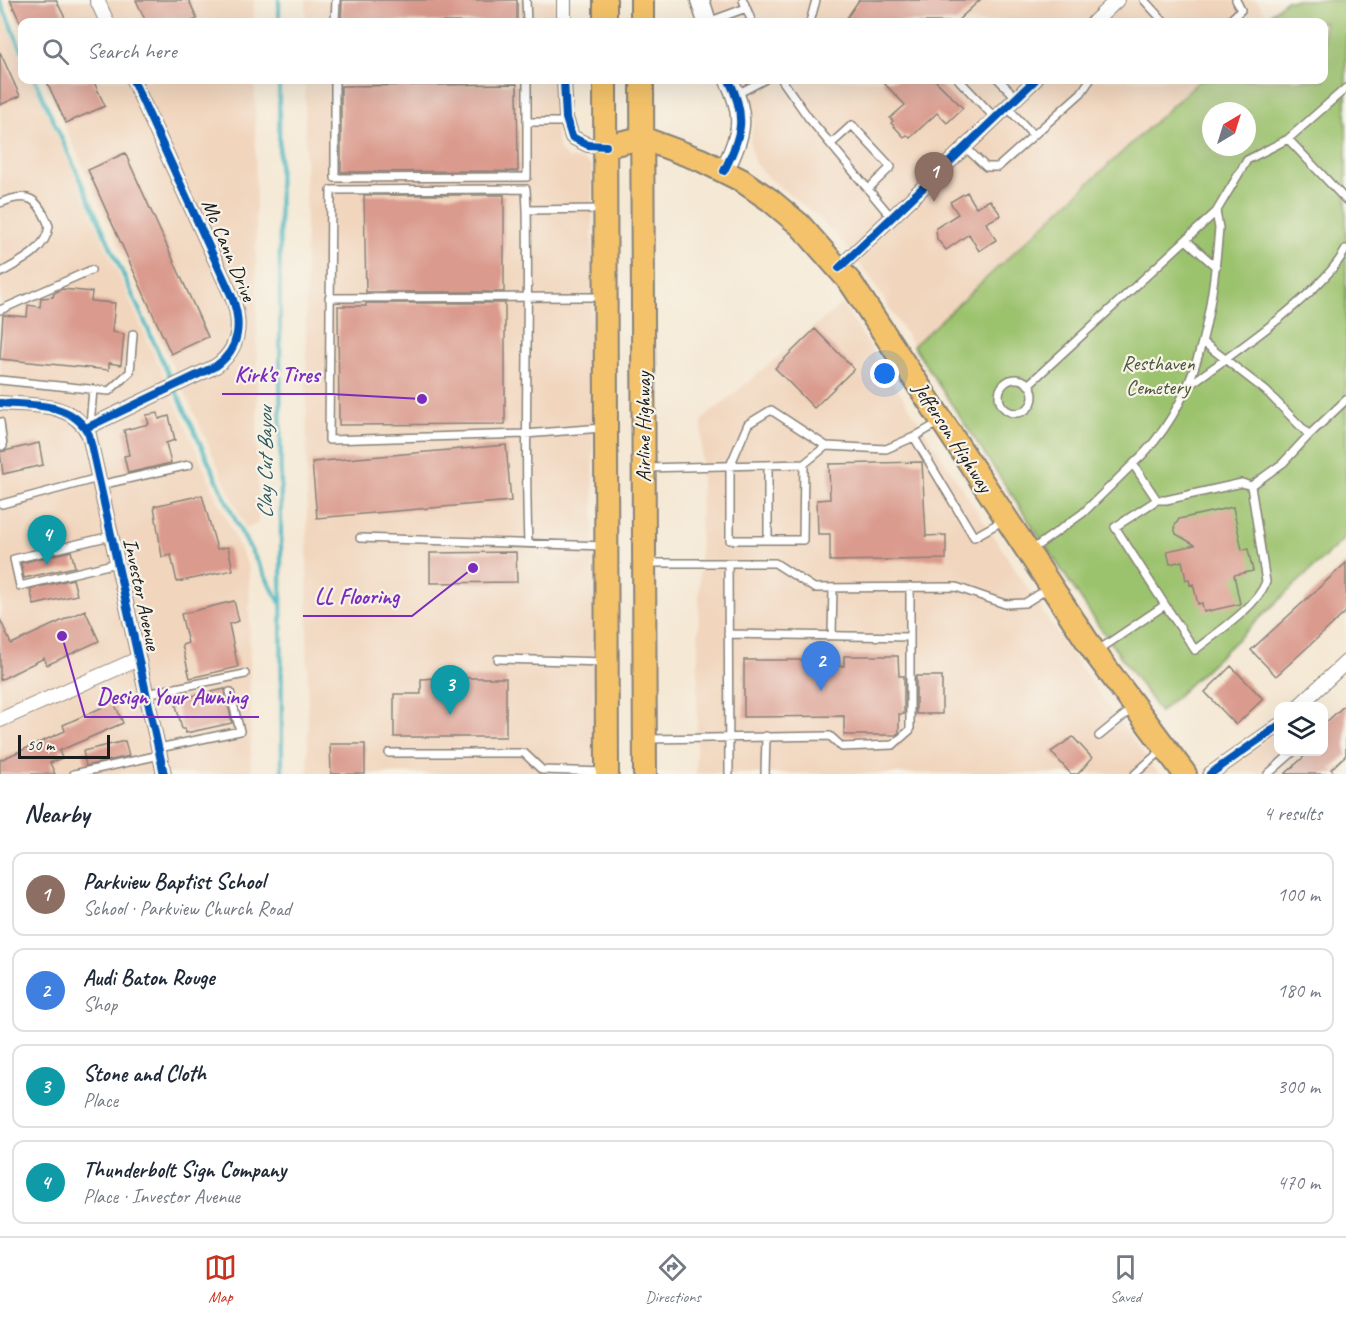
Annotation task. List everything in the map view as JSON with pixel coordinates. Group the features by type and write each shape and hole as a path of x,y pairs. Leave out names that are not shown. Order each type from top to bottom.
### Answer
{"main road":[{"path":"605,0 605,18"},
{"path":"642,0 642,18"},
{"name":"Airline Highway","path":"605,84 607,773"},
{"name":"Airline Highway","path":"642,84 645,774"},
{"path":"606,146 642,138"},
{"name":"Jefferson Highway","path":"642,138 724,171 782,209 815,240 839,268 1095,653 1185,774"},
{"path":"606,428 643,431"},
{"path":"607,736 645,739"}],"street":[{"path":"96,0 105,18"},
{"path":"564,0 564,18"},
{"path":"700,0 706,18"},
{"path":"1098,18 1117,0"},
{"name":"Mc Cann Drive","path":"86,426 173,387 223,361 234,344 238,318 232,297 135,84"},
{"path":"564,84 567,122 572,137 579,142 606,146"},
{"path":"839,268 1031,84"},
{"path":"724,171 740,127 740,102 732,87"},
{"path":"0,403 56,408 69,412 86,426"},
{"name":"Investor Avenue","path":"86,426 164,774"},
{"path":"0,720 138,658"},
{"path":"1303,702 1346,662"},
{"path":"1210,774 1274,729"}],"lane":[{"path":"335,18 336,0"},
{"path":"526,0 526,18"},
{"path":"743,0 750,18"},
{"path":"811,18 816,0"},
{"path":"1144,0 1160,18"},
{"path":"1232,18 1241,10 1236,0"},
{"path":"718,18 746,8"},
{"path":"335,84 335,178 527,177 527,84"},
{"path":"785,84 892,218"},
{"path":"963,84 995,118"},
{"path":"1001,84 1033,135"},
{"path":"965,147 980,164 992,169 1002,164 1081,93 1087,84"},
{"path":"1028,385 1216,212 1246,160 1288,139 1346,88"},
{"path":"527,122 567,122"},
{"path":"831,144 852,125 891,167 868,189"},
{"path":"1288,139 1346,200"},
{"path":"528,543 525,434 528,298 526,189 331,190 329,440 525,434 606,428"},
{"path":"0,203 22,196 32,200 40,207 49,226 45,239 28,257 0,273"},
{"path":"527,210 606,209"},
{"path":"1028,552 1083,513 1158,439 1175,413 1203,342 1216,267 1219,228 1216,212"},
{"path":"1186,240 1216,267"},
{"path":"1187,387 1307,294 1343,262 1346,249"},
{"path":"0,310 91,270"},
{"path":"329,298 606,297"},
{"path":"0,380 109,391 130,372 133,334"},
{"path":"1203,342 1266,391 1309,435"},
{"path":"1013,380 1028,385 1033,395 1030,406 1016,413 1005,410 999,395 1004,385 1013,380"},
{"path":"86,426 93,389"},
{"path":"1251,486 1283,463 1346,400"},
{"path":"804,464 803,540 730,540 730,466 748,424 771,410 826,446 886,449 942,421"},
{"path":"0,422 3,446"},
{"path":"914,437 974,537 1006,519"},
{"path":"644,468 804,464 826,446"},
{"path":"1133,464 1157,500"},
{"path":"2,504 189,465"},
{"path":"768,465 768,540"},
{"path":"1242,483 1251,486 1266,582 1263,591 1195,650 1115,527 1157,500 1242,483"},
{"path":"111,536 14,559 20,586 117,563"},
{"path":"360,538 606,546"},
{"path":"644,563 775,563 814,588 956,587 1005,604 1025,603 1051,587"},
{"path":"728,563 729,774"},
{"path":"645,739 830,736 842,747 893,746 910,730 910,587"},
{"path":"832,635 833,588"},
{"path":"1095,653 1165,605"},
{"path":"728,634 910,637"},
{"path":"498,659 607,662"},
{"path":"146,694 245,674"},
{"path":"74,774 240,731 230,692"},
{"path":"1099,736 1134,707"},
{"path":"765,774 766,736"},
{"path":"1135,774 1164,748"},
{"path":"389,753 524,753 542,770 607,773"},
{"path":"1268,774 1288,756"}],"shaded area":[{"path":"8,0 254,0 254,18 18,18 18,23"},
{"path":"306,0 555,0 555,18 306,18"},
{"path":"709,0 1256,0 1268,17 1267,18 716,18"},
{"path":"0,9 18,50 18,84 34,84 249,569 251,774 0,774"},
{"path":"46,84 255,84 258,523 246,529"},
{"path":"305,84 556,84 556,134 559,149 568,158 585,161 592,167 595,774 308,774"},
{"path":"742,84 1196,84 913,346 869,276 840,240 815,214 767,177 754,162 750,142 754,119"},
{"path":"842,304 1051,624 1105,703 1159,774 696,774 702,420"},
{"path":"1274,734 1274,756 1328,756 1344,774 1226,774 1232,768 1230,764"}],"green space":[{"name":"Resthaven Cemetery","path":"1286,0 1346,0 1346,537 1160,712 1098,625 913,346 1196,84 1328,84 1328,18 1266,18"}],"building":[{"path":"10,0 56,0 65,18 18,18"},
{"path":"136,0 189,0 197,18 144,18"},
{"path":"342,0 517,0 517,18 341,18"},
{"path":"859,0 980,0 960,18 847,18"},
{"path":"0,52 20,96 0,105"},
{"path":"48,84 95,84 105,106 66,123"},
{"path":"517,84 518,171 341,172 341,86"},
{"path":"885,84 939,84 963,108 947,123 937,113 910,138 907,135 904,137 891,123 893,121 890,118 905,105"},
{"path":"125,153 208,337 171,354 88,170"},
{"path":"967,192 976,207 990,200 1001,215 986,223 996,240 979,251 969,234 946,250 937,239 936,228 958,214 950,202"},
{"path":"364,195 504,195 504,292 366,292"},
{"path":"62,289 92,292 91,301 115,303 112,332 124,334 121,365 109,363 109,370 0,359 3,315 27,317 28,305 40,307 41,298 53,297 54,293"},
{"path":"366,303 505,303 505,424 339,425 338,306 366,306"},
{"path":"815,329 854,369 814,408 775,368"},
{"path":"158,413 159,419 169,416 175,440 166,443 171,463 128,473 124,456 129,455 124,430 149,424 146,415"},
{"path":"39,443 43,465 3,474 0,452"},
{"path":"506,445 511,501 317,518 312,462"},
{"path":"922,462 926,536 946,535 946,559 830,561 830,534 818,534 817,500 830,499 829,464"},
{"path":"202,495 217,549 228,547 233,570 177,582 171,555 162,557 154,506"},
{"path":"1233,507 1242,550 1248,549 1253,571 1234,575 1240,604 1204,612 1202,603 1198,604 1193,584 1190,585 1189,579 1186,580 1182,561 1170,564 1167,551 1195,545 1176,534 1174,527 1179,519"},
{"path":"71,551 75,567 24,578 21,563"},
{"path":"516,552 517,582 430,583 430,553"},
{"path":"1346,563 1346,612 1276,676 1251,650"},
{"path":"73,579 77,595 34,605 30,589"},
{"path":"234,601 239,621 229,624 238,667 190,678 182,645 188,643 181,614"},
{"path":"85,610 99,641 47,665 44,658 0,680 0,619 11,644"},
{"path":"844,656 898,656 899,676 904,676 904,714 899,714 899,732 896,735 844,735 844,716 744,717 744,660 812,660 812,666 844,666"},
{"path":"1231,666 1263,699 1236,725 1205,692"},
{"path":"916,676 942,676 942,714 916,714"},
{"path":"506,678 506,737 394,737 394,694 421,694 421,679"},
{"path":"225,689 232,723 186,733 185,729 182,729 176,705 179,704 178,699"},
{"path":"114,702 123,723 59,751 62,758 50,763 55,774 0,774 0,760 65,731 63,725"},
{"path":"1346,704 1346,755 1331,769 1335,774 1285,774 1305,756 1328,756 1328,720"},
{"path":"1073,737 1092,758 1078,774 1071,774 1051,752"},
{"path":"125,741 129,756 86,766 83,751"},
{"path":"330,744 365,744 365,774 331,774"}],"waterway":[{"name":"Clay Cut Bayou","path":"279,0 279,18"},
{"path":"0,1 18,42"},
{"path":"37,84 172,382"},
{"name":"Clay Cut Bayou","path":"279,84 282,774"},
{"path":"175,389 241,532 280,603"}],"cycle path":[{"path":"86,428 216,366 230,352 237,335 237,316 232,297 135,84"},
{"path":"564,84 566,118 572,137 588,145 606,146"},
{"path":"724,171 735,147 740,126 738,105 731,84"},
{"path":"839,268 1031,84"},
{"path":"0,403 38,405 62,411 73,416 89,435 164,774"},
{"path":"1210,774 1274,729"}],"place":[{"name":"Parkview Baptist School","path":"934,202"},
{"name":"Kirk's Tires","path":"422,399"},
{"name":"Thunderbolt Sign Company","path":"47,565"},
{"name":"LL Flooring","path":"473,568"},
{"name":"Design Your Awning","path":"62,636"},
{"name":"Audi Baton Rouge","path":"821,691"},
{"name":"Stone and Cloth","path":"450,715"}]}
